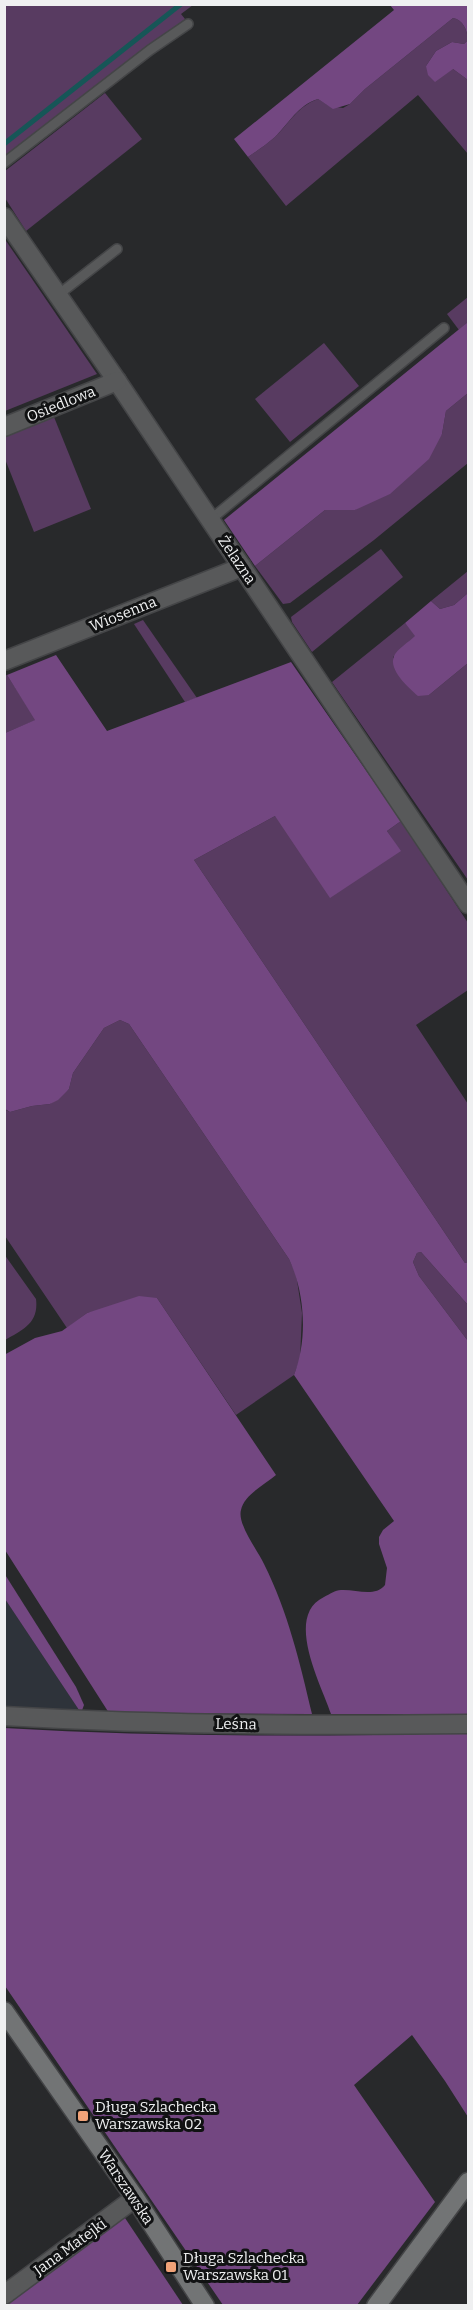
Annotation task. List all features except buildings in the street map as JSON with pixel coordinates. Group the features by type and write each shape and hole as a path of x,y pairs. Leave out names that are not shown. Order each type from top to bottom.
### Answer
{"street":[{"name":"Żelazna","path":"4,217 117,381 468,904"},
{"name":"Osiedlowa","path":"4,427 117,381"},
{"name":"Wiosenna","path":"4,661 242,567"},
{"name":"Leśna","path":"4,1716 100,1721 327,1726 468,1724"},
{"name":"Warszawska","path":"4,2011 135,2199 205,2306"},
{"path":"376,2306 468,2182"},
{"name":"Jana Matejki","path":"4,2295 135,2199"}],"lane":[{"path":"4,163 150,50 188,24"},
{"path":"58,295 117,249"},
{"path":"210,520 444,328"}],"shaded area":[{"path":"4,5 193,5 181,14 185,19 5,158"},
{"path":"390,5 468,5 468,40 464,26 453,18 365,89 350,104 333,109 318,99 311,102 299,110 275,137 248,157 234,139 394,10"},
{"path":"453,18 464,26 468,40 464,44 452,42 436,51 426,66 453,69 468,80 468,154 418,95 286,206 248,157 275,137 299,110 311,102 318,99 329,106 343,108 350,104 365,89"},
{"path":"468,40 468,80 453,69 435,82 428,75 426,66 436,51 452,42 464,44"},
{"path":"105,93 142,139 26,231 5,198 5,171"},
{"path":"4,238 97,374 5,411 4,411"},
{"path":"468,297 468,322 459,330 447,314"},
{"path":"468,322 468,393 446,411 442,434 429,459 390,494 355,510 325,510 255,566 224,520"},
{"path":"324,343 359,386 290,442 255,399"},
{"path":"468,393 468,463 374,540 290,603 283,604 255,566 325,510 355,510 442,434 446,411"},
{"path":"54,417 91,509 34,532 5,459 5,437"},
{"path":"381,549 403,577 312,652 291,617"},
{"path":"468,571 468,593 454,605 440,609 431,601"},
{"path":"468,593 468,663 429,695 418,696 400,678 394,667 394,656 415,636 405,623 431,601 440,609 454,605"},
{"path":"143,620 197,698 185,702 134,624"},
{"path":"405,623 416,636 393,657 401,678 409,686 429,695 468,663 468,880 332,682"},
{"path":"56,655 107,731 291,662 401,821 387,831 401,851 330,898 275,816 194,860 465,1263 468,1262 468,1305 421,1252 417,1253 413,1262 419,1276 468,1341 468,1714 331,1714 309,1651 306,1634 307,1619 312,1606 335,1591 370,1592 381,1589 385,1585 387,1568 379,1537 383,1530 394,1521 294,1375 301,1346 303,1316 298,1286 289,1259 129,1024 120,1020 104,1028 73,1073 69,1089 58,1100 50,1104 10,1112 5,1109 5,733 35,720 7,675"},
{"path":"7,675 36,720 5,733 4,676"},
{"path":"275,816 400,851 387,831 401,821 468,923 468,990 416,1025 468,1104 468,1262 465,1263 194,860"},
{"path":"120,1020 129,1024 289,1259 296,1274 302,1313 300,1359 294,1375 236,1415 157,1298 87,1313 67,1328 5,1236 4,1109 10,1112 50,1104 69,1089 73,1073 104,1028"},
{"path":"421,1252 468,1305 468,1341 419,1276 413,1262 417,1253"},
{"path":"4,1254 36,1299 35,1314 32,1320 18,1333 5,1340"},
{"path":"139,1296 157,1298 276,1475 246,1500 241,1510 242,1523 264,1564 287,1619 312,1714 109,1713 5,1550 4,1355 35,1338 62,1331 87,1313"},
{"path":"4,1573 76,1687 84,1705 81,1713 5,1599"},
{"path":"5,1599 81,1713 5,1707"},
{"path":"4,1728 236,1735 468,1733 468,2117 412,2035 354,2085 435,2202 357,2305 223,2305 5,1986"},
{"path":"123,2215 183,2305 5,2306 4,2301"}],"waterway":[{"path":"4,144 181,4"}],"place":[{"name":"Długa Szlachecka Warszawska 02","path":"83,2116"},
{"name":"Długa Szlachecka Warszawska 01","path":"171,2267"}]}
